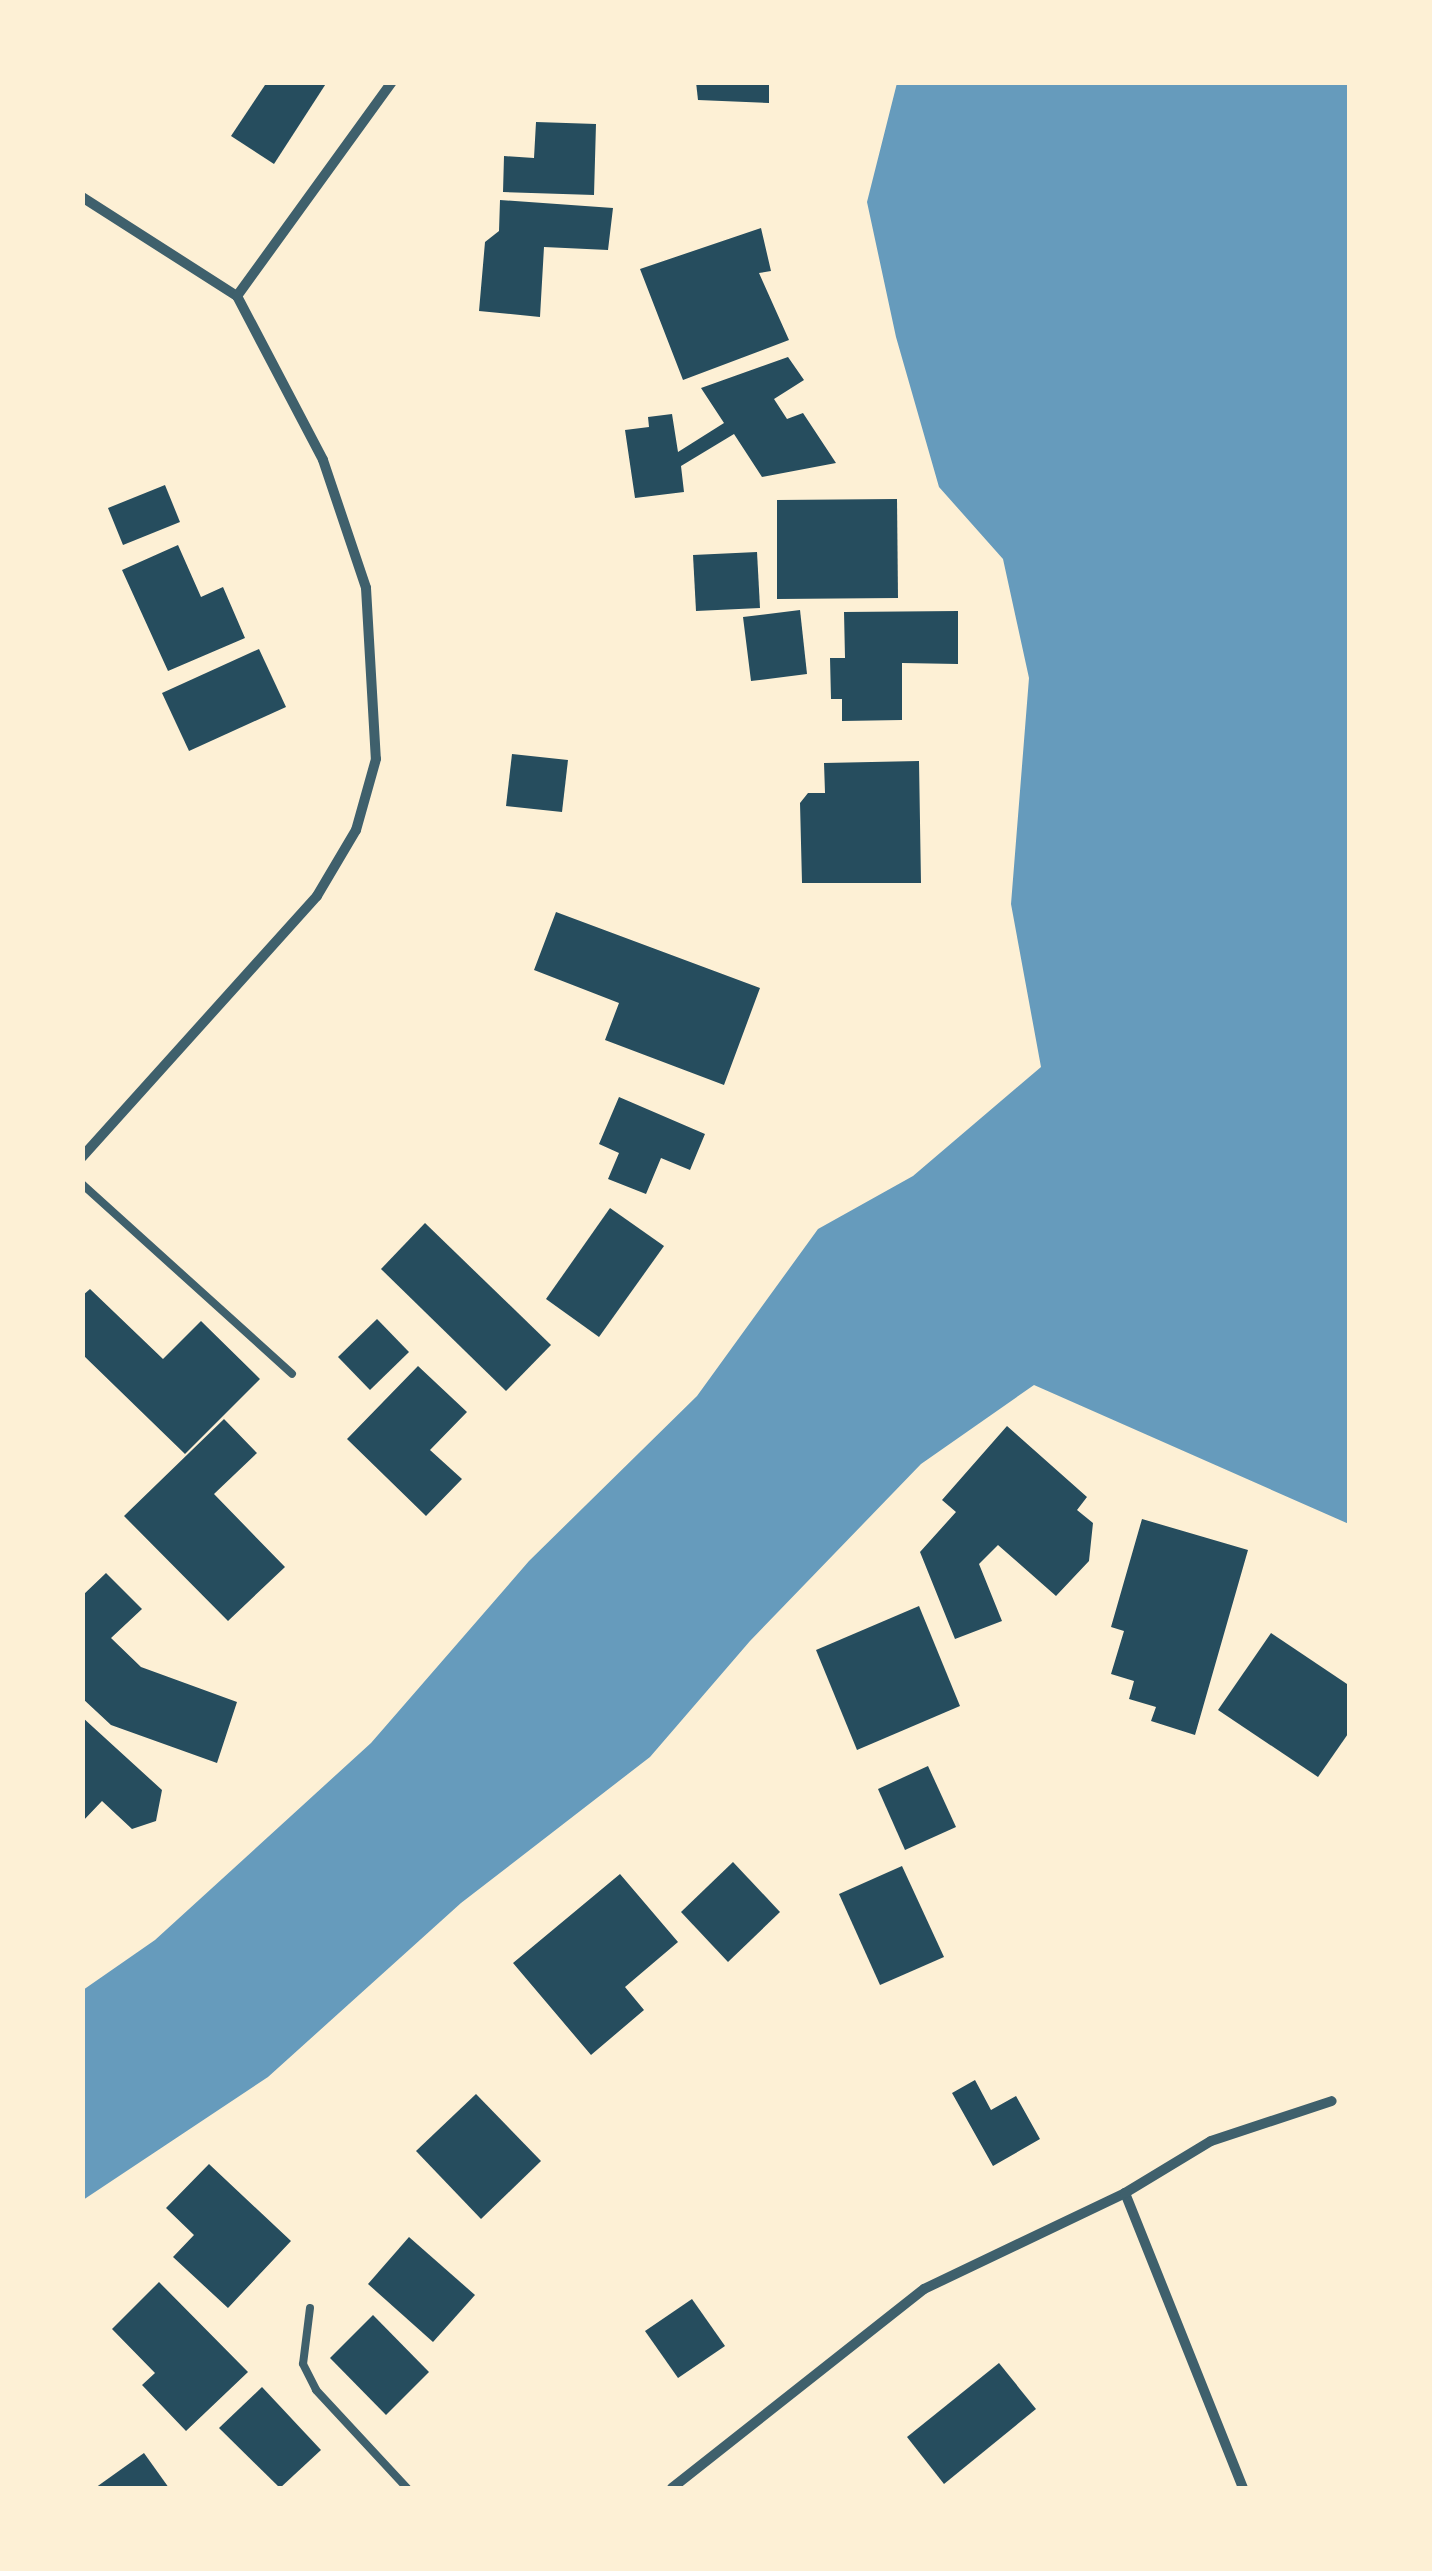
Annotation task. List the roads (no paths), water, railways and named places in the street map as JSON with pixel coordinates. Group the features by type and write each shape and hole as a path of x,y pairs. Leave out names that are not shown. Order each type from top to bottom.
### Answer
{"street":[{"path":"237,296 392,82"},
{"path":"82,197 237,296 326,466 366,588 376,759 356,830 318,896 82,1158"},
{"path":"672,2488 924,2289 1125,2193 1211,2141 1332,2101"},
{"path":"1125,2193 1243,2488"}],"lane":[{"path":"82,1184 292,1374"},
{"path":"310,2308 303,2364 316,2390 407,2488"}],"water":[{"path":"897,83 1349,83 1349,1524 1034,1385 921,1464 750,1641 650,1757 461,1903 268,2077 83,2200 83,1990 155,1940 371,1743 529,1561 697,1396 818,1229 913,1176 1041,1067 1011,904 1029,678 1003,559 939,487 896,337 867,202"}]}
